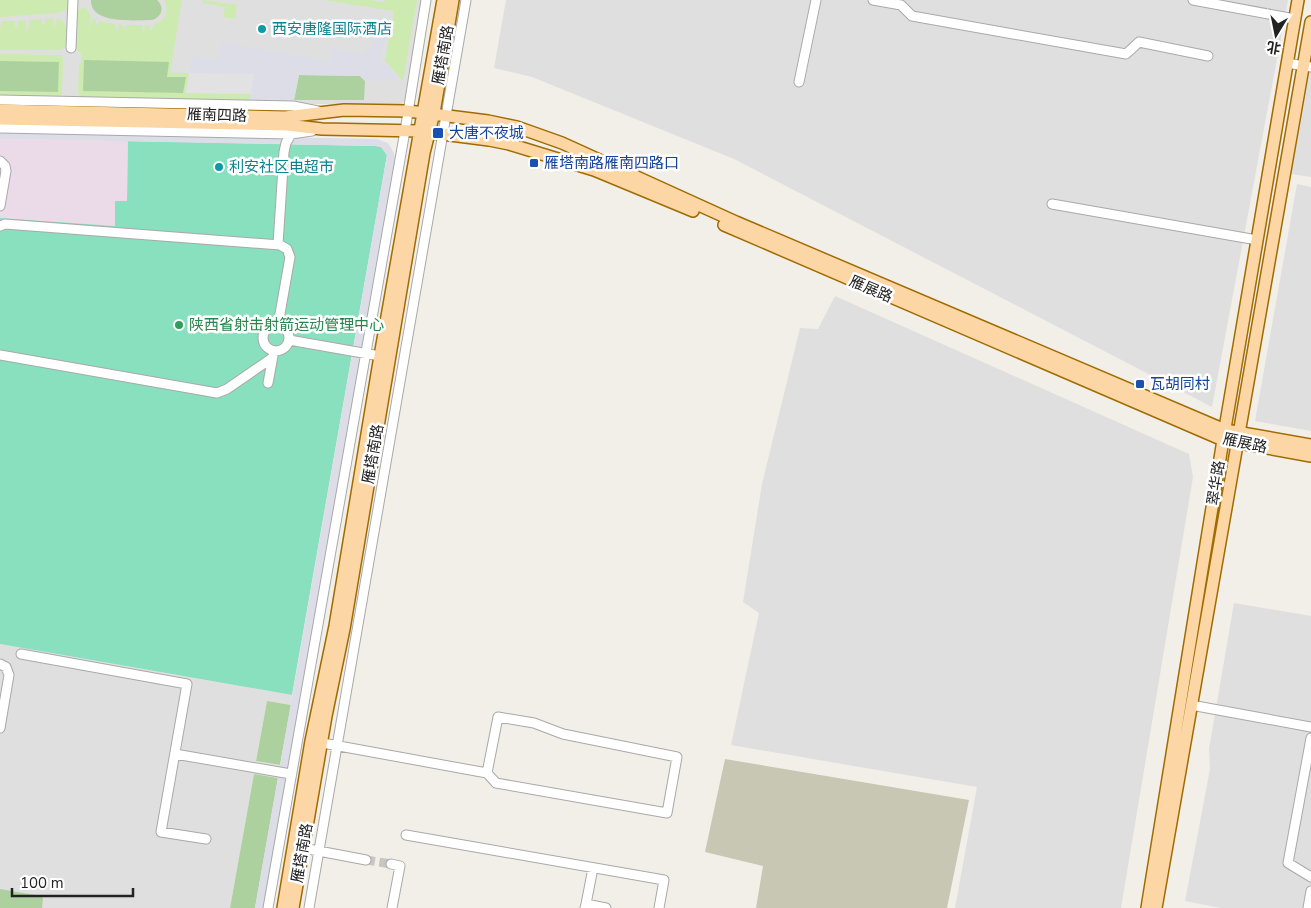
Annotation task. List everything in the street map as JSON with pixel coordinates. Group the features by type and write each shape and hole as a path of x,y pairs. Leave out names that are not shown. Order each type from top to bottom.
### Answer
{"main road":[{"name":"雁塔南路","path":"429,112 443,0"},
{"name":"雁塔南路","path":"283,908 316,742 380,356 424,131 453,0"},
{"name":"翠华路","path":"1147,908 1224,435 1298,0"},
{"name":"翠华路","path":"1156,908 1238,437 1307,66 1311,22"},
{"name":"雁南四路","path":"0,110 285,118 323,112 429,112"},
{"name":"雁展路","path":"429,112 517,127 562,143 736,222 1224,435"},
{"name":"雁南四路","path":"0,119 424,131"},
{"name":"雁塔南路","path":"293,908 303,848 316,742 344,630 424,131"},
{"name":"雁展路","path":"424,131 510,144 594,170 627,182 1224,435 1311,445"},
{"name":"雁展路","path":"1238,437 1311,456"}],"street":[{"path":"71,48 73,0"},
{"path":"268,908 405,130 426,0"},
{"path":"309,908 466,0"},
{"path":"799,82 816,0"},
{"path":"873,0 901,5 912,16 1126,54 1140,42 1208,56"},
{"path":"1193,0 1209,1 1295,19"},
{"path":"1287,63 1307,66"},
{"path":"0,100 292,106 323,112"},
{"path":"0,128 291,134 322,129"},
{"path":"278,244 284,152 291,134"},
{"path":"0,161 5,166 6,171 0,206"},
{"path":"1052,204 1257,240"},
{"path":"0,226 14,225 278,244 287,249 290,257 278,325"},
{"path":"0,355 217,393 227,389 273,354 283,348 288,340 286,330 278,325 269,327 264,336 266,345 273,354 268,383"},
{"path":"288,340 380,356"},
{"path":"21,654 187,684 161,832 206,839"},
{"path":"0,664 6,667 9,675 0,728"},
{"path":"1191,705 1311,727"},
{"path":"316,742 487,773 496,783 667,813 678,757 563,734 534,723 498,717 487,773"},
{"path":"1311,738 1288,863 1311,877"},
{"path":"175,754 291,774"},
{"path":"406,835 664,880 659,908"},
{"path":"303,848 366,860"},
{"path":"391,864 400,866 392,908"},
{"path":"593,868 586,906 606,908"},
{"path":"1308,908 1311,891"}],"shaded area":[{"path":"0,0 424,0 406,100 399,105 0,100"},
{"path":"506,0 1288,0 1212,407 734,159 532,77 494,68"},
{"path":"378,19 388,21 381,60 398,78 395,80 365,81 360,76 299,75 294,100 250,100 254,74 189,73 192,56 217,60 221,42 329,61 332,48 362,54 373,46"},
{"path":"1311,66 1311,177 1291,174"},
{"path":"189,73 255,74 251,94 186,93"},
{"path":"0,132 377,139 388,143 394,153 395,162 263,908 255,908 387,155 381,147 376,146 0,139"},
{"path":"0,139 128,141 127,201 115,226 0,218"},
{"path":"1297,184 1311,187 1311,431 1255,421"},
{"path":"835,296 1189,454 1193,477 1121,908 955,908 977,787 731,745 759,613 743,602 762,484 800,328 818,329"},
{"path":"1234,603 1311,616 1311,908 1221,908 1185,901 1210,769 1209,749"},
{"path":"0,644 292,695 291,705 267,701 256,761 280,765 278,778 254,774 230,908 0,908"},
{"path":"725,759 969,800 947,908 756,908 763,866 705,852"}],"green space":[{"path":"0,0 70,0 66,10 59,13 0,17"},
{"path":"91,0 157,0 162,9 158,17 152,20 115,19 98,14 93,8"},
{"path":"164,0 182,0 170,73 189,73 186,93 251,94 250,100 80,96 78,92 81,54 75,47 77,11 84,7 86,8 91,16 89,26 92,26 90,25 93,18 96,20 96,25 98,25 99,21 115,24 116,30 119,30 119,24 123,25 124,29 126,25 142,25 143,31 146,31 144,30 145,25 150,25 150,30 152,30 153,25 161,21 165,16 166,4"},
{"path":"203,0 237,5 235,19 223,17 225,7 203,3"},
{"path":"324,0 370,0 382,2 387,0 417,0 403,81 385,61 394,11"},
{"path":"53,18 54,27 57,18 64,22 67,32 67,44 62,50 0,50 0,28 2,21 15,21 15,27 17,27 18,21 26,20 26,30 28,30 29,20 42,19 42,24 45,24 45,19"},
{"path":"0,54 61,55 63,59 62,94 59,97 0,96"},
{"path":"84,60 169,62 167,77 186,77 183,93 83,91"},
{"path":"0,61 59,62 58,92 0,91"},
{"path":"299,75 360,76 365,81 364,100 294,100"},
{"name":"陕西省射击射箭运动管理中心","path":"128,141 376,146 381,147 387,155 292,695 0,644 0,218 115,226 115,201 127,201"},
{"path":"267,701 291,705 280,765 256,761"},
{"path":"254,774 278,778 255,908 230,908"},
{"path":"0,889 41,896 43,898 42,908 0,908"}],"tunnel":[{"path":"366,860 391,864"}],"place":[{"name":"西安唐隆国际酒店","path":"262,29"},
{"name":"大唐不夜城","path":"438,133"},
{"name":"雁塔南路雁南四路口","path":"534,163"},
{"name":"利安社区电超市","path":"219,167"},
{"name":"陕西省射击射箭运动管理中心","path":"179,325"},
{"name":"瓦胡同村","path":"1140,384"}]}
